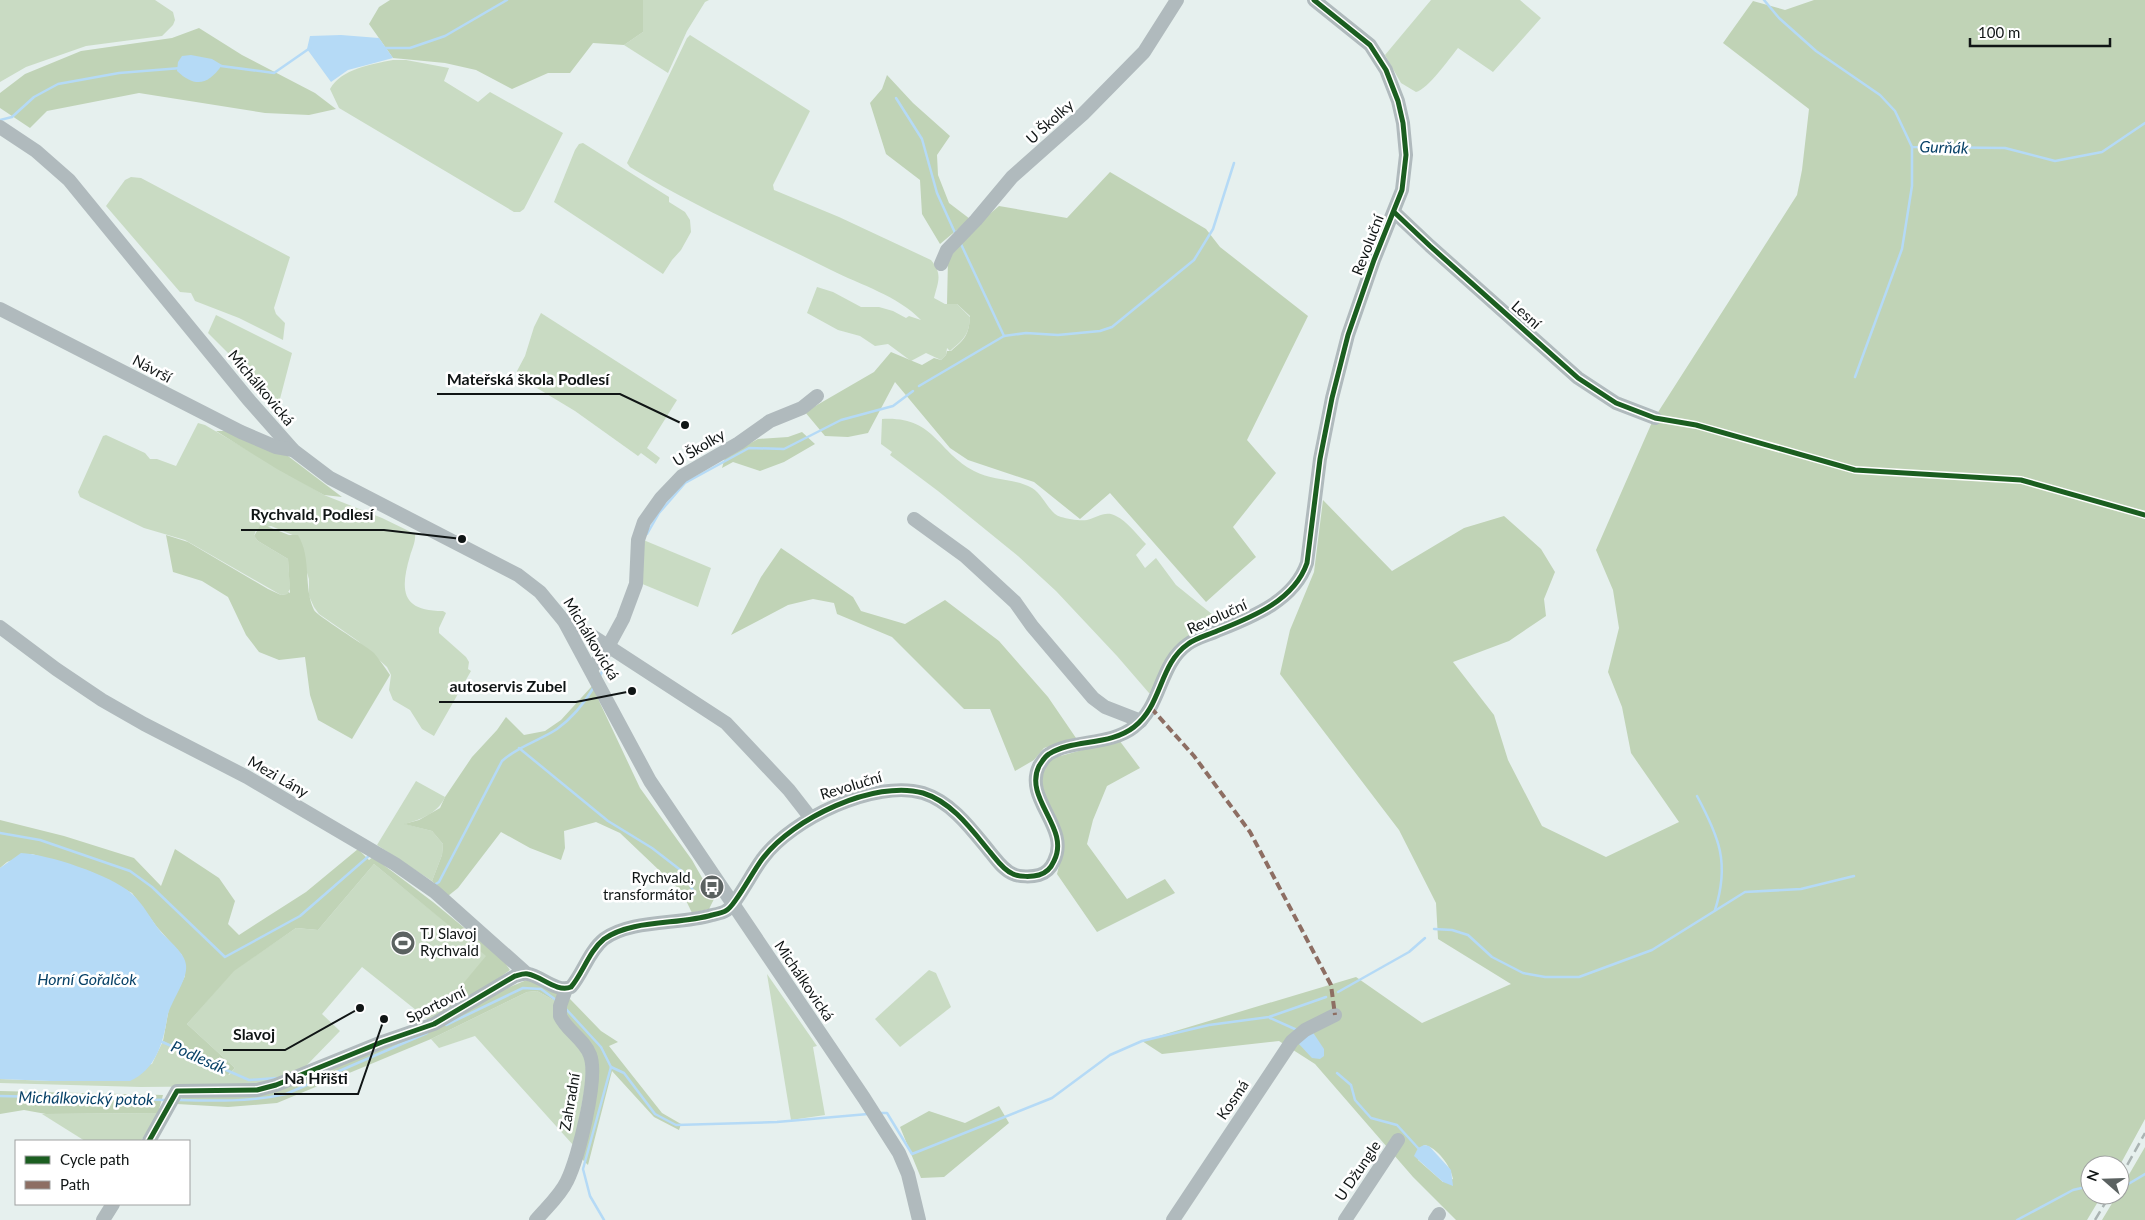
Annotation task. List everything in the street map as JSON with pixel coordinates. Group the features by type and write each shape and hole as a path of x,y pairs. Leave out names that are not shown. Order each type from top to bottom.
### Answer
{"street":[{"name":"U Školky","path":"941,264 946,250 976,220 1012,177 1083,114 1144,52 1177,0"},
{"name":"Revoluční","path":"733,906 744,884 765,855 794,828 810,817 861,798 898,789 926,794 948,807 968,825 1000,864 1012,874 1040,875 1051,868 1057,855 1058,840 1037,791 1036,773 1043,760 1050,753 1123,734 1134,728 1151,708 1173,657 1189,642 1262,610 1290,592 1302,576 1307,563 1320,459 1332,398 1352,326 1374,260 1402,190 1405,171 1403,122 1398,101 1386,70 1370,46 1314,0"},
{"name":"Michálkovická","path":"0,126 36,151 69,180 254,406 293,450 330,478 518,576 544,596 564,621 591,668 650,781 864,1098 899,1153 908,1174 918,1220"},
{"name":"Lesní","path":"1394,212 1578,378 1616,403 1655,418"},
{"name":"Návrší","path":"0,308 241,432 276,447 293,450"},
{"name":"U Školky","path":"591,668 604,654 607,645 623,619 636,584 638,540 644,522 661,498 682,476 740,443 770,421 802,408 817,396"},
{"path":"914,519 965,556 1015,602 1032,626 1093,698 1104,706 1141,721"},
{"path":"564,621 574,624 726,723 789,790 810,817"},
{"name":"Mezi Lány","path":"0,627 64,675 102,700 247,777 395,864 435,892 526,973"},
{"path":"526,973 558,987 564,997 599,944 618,931 632,927 696,920 726,911 733,906"},
{"name":"Sportovní","path":"150,1140 177,1092 257,1090 276,1086 382,1042 434,1024 515,976 526,973"},
{"name":"Zahradní","path":"536,1220 567,1182 576,1158 593,1080 590,1055 584,1045 562,1021 564,997"},
{"name":"Kosmá","path":"1173,1220 1292,1041 1305,1030 1335,1015"},
{"name":"U Džungle","path":"1345,1220 1398,1140"},
{"path":"103,1220 112,1205"}],"green space":[{"path":"0,0 155,0 173,12 175,20 173,25 162,36 86,46 26,67 0,82"},
{"path":"390,0 643,0 643,32 624,45 593,43 570,73 548,73 512,89 476,70 445,63 393,58 369,24 379,7"},
{"path":"643,0 709,0 705,2 687,31 668,73 624,45 643,32"},
{"path":"1431,0 1520,0 1541,18 1493,72 1458,48 1432,80 1416,92 1401,83 1385,55"},
{"path":"1814,0 2145,0 2145,1119 2125,1155 2080,1155 2080,1205 2096,1205 2087,1220 1456,1220 1413,1177 1315,1064 1279,1041 1162,1054 1142,1041 1356,977 1422,1023 1511,984 1438,939 1436,903 1399,830 1280,674 1290,630 1314,572 1323,500 1392,571 1464,528 1504,516 1541,549 1555,572 1544,599 1546,616 1509,641 1453,662 1494,715 1508,760 1542,826 1606,857 1679,822 1631,753 1622,707 1608,672 1619,628 1613,590 1596,550 1653,420 1797,195 1809,109 1723,43 1753,1 1785,10","holes":["1424,1145 1434,1149 1443,1158 1453,1179 1443,1182 1418,1160"]},
{"path":"199,28 242,55 315,93 336,109 309,115 265,113 139,93 47,111 30,128 0,108 0,93 25,74 81,51 172,38"},
{"path":"690,35 810,111 773,185 774,190 839,217 931,260 935,265 938,283 934,298 945,304 957,304 970,317 965,336 950,351 947,348 946,355 941,360 926,353 911,361 888,344 875,346 860,336 838,330 807,313 817,287 833,292 861,307 879,307 893,311 906,318 909,316 921,320 901,304 879,292 704,208 630,167 627,163"},
{"path":"393,60 406,60 449,68 444,81 478,102 490,92 563,133 524,209 520,212 514,212 339,108 330,89 335,82 358,68"},
{"path":"887,75 913,103 950,136 937,155 938,175 949,203 970,219 940,244 922,214 920,180 886,154 870,103 882,89"},
{"path":"583,143 669,197 669,202 685,212 690,220 691,232 681,250 663,274 554,202 575,150 579,144"},
{"path":"1110,172 1206,229 1220,247 1308,316 1247,440 1276,473 1233,527 1256,557 1206,602 1110,493 1080,519 1034,482 968,460 950,448 895,382 868,433 848,437 825,436 805,412 874,372 891,352 922,365 934,358 941,360 947,351 951,351 965,336 969,328 970,316 957,304 947,304 948,259 979,223 999,206 1067,218"},
{"path":"131,177 141,178 290,257 274,308 276,314 285,323 283,340 239,318 195,301 191,293 180,292 106,206 125,180"},
{"path":"541,313 677,400 647,448 660,458 656,464 641,453 638,456 575,411 517,376 517,371 525,356 534,327"},
{"path":"216,315 292,353 276,414 249,374 208,333"},
{"path":"882,419 913,423 934,436 961,463 974,471 1032,488 1053,512 1061,517 1084,520 1112,514 1120,518 1146,544 1136,555 1145,568 1156,558 1176,585 1213,615 1215,625 1194,635 1151,693 1149,693 1056,591 1018,556 890,455 892,452 881,444"},
{"path":"198,423 205,425 324,495 382,518 415,534 405,579 407,596 411,603 419,607 446,613 439,628 439,633 466,657 469,662 468,669 471,671 434,736 422,729 410,710 393,700 389,690 391,675 387,667 358,641 319,614 314,607 309,596 309,579 295,536 271,526 256,530 254,536 258,541 288,559 290,589 287,594 281,595 185,540 144,528 80,497 78,492 103,436 106,435 145,453 150,459 157,459 176,466"},
{"path":"216,431 230,431 288,456 342,497 324,495 277,469"},
{"path":"802,432 815,444 784,462 760,471 733,462 722,468 725,457 758,439 788,437"},
{"path":"261,524 289,535 298,535 305,553 309,592 314,610 374,653 390,675 352,739 318,720 310,695 305,657 279,660 259,652 246,635 228,597 202,581 173,572 166,535 188,542 268,589 281,595 290,593 288,559 258,541 254,536"},
{"path":"641,539 711,568 698,607 640,583"},
{"path":"781,548 853,597 861,611 905,624 945,600 999,641 1048,697 1076,738 1044,748 1034,760 1015,771 990,709 964,709 892,637 837,614 834,603 813,599 788,605 731,635 761,577"},
{"path":"592,686 640,788 692,860 714,899 709,909 692,913 682,892 620,833 596,822 564,831 565,848 561,860 530,848 501,832 458,888 448,896 432,881 442,855 443,844 432,831 404,824 419,820 440,808 445,797 472,757 497,730 506,717 524,735 545,731 561,720"},
{"path":"1119,740 1140,768 1107,786 1093,820 1087,844 1127,899 1165,879 1175,893 1097,932 1057,874 1063,849 1043,791 1040,776 1044,765 1053,758"},
{"path":"416,781 445,797 434,811 405,824 432,831 443,844 442,855 432,881 377,845"},
{"path":"0,820 64,836 134,858 161,886 175,849 219,878 235,901 228,924 239,935 306,892 358,849 369,860 373,857 433,902 503,960 510,970 467,1001 431,1022 486,956 374,864 318,930 296,928 234,971 187,1024 235,1068 228,1075 163,1041 169,1008 185,976 182,955 157,927 132,893 91,872 32,854 7,862 0,868"},
{"path":"374,864 487,956 431,1022 362,967 322,1014 340,1031 306,1066 273,1083 249,1086 141,1087 0,1083 0,1079 50,1081 152,1064 163,1041 229,1075 235,1068 187,1024 233,971 296,928 318,930"},
{"path":"929,970 936,973 951,1007 900,1047 875,1019"},
{"path":"767,974 817,1046 813,1047 825,1115 791,1120"},
{"path":"529,979 560,990 559,1003 537,991 527,992 431,1039 277,1103 228,1107 177,1104 184,1095 248,1095"},
{"path":"537,991 559,1003 574,1039 589,1066 574,1146 475,1036 439,1048 431,1039 527,992"},
{"path":"570,999 601,1031 618,1042 609,1046 662,1113 681,1124 679,1130 654,1117 612,1071 588,1165 579,1156 596,1067 564,1018 565,1002"},
{"path":"0,1091 163,1095 158,1113 46,1114 24,1110 0,1114"},
{"path":"999,1106 1009,1123 944,1177 921,1178 900,1127 929,1111 965,1123"},
{"path":"158,1113 142,1140 83,1140 42,1114"},
{"path":"2145,1147 2145,1220 2102,1220 2111,1205 2130,1205 2130,1173"}],"water":[{"path":"341,35 379,38 393,58 348,70 331,82 307,49 310,36"},
{"path":"191,55 212,59 222,65 212,77 201,82 195,82 177,71 178,62 182,56"},
{"name":"Horní Gořalčok","path":"21,853 62,861 122,886 139,902 161,932 183,956 186,971 169,1012 160,1047 146,1070 130,1081 0,1079 0,868"},
{"path":"1312,1031 1324,1049 1324,1056 1320,1059 1312,1058 1298,1043"},
{"path":"1424,1145 1429,1146 1451,1170 1453,1186 1443,1182 1414,1156 1418,1148"}],"waterway":[{"path":"385,48 410,48 445,36 507,0"},
{"name":"Gurňák","path":"1764,0 1779,18 1816,51 1880,95 1895,111 1912,147 2005,148 2055,161 2102,152 2145,123"},
{"path":"221,66 274,73 310,48"},
{"path":"0,120 12,117 34,97 58,84 119,73 181,68"},
{"path":"896,98 922,139 937,193 956,235"},
{"path":"1855,377 1902,249 1912,186 1912,147"},
{"path":"919,386 1004,336 1026,333 1058,335 1100,331 1112,327 1194,260 1213,229 1234,163"},
{"path":"960,242 1004,336"},
{"path":"647,534 659,513 685,483 749,448 784,449 841,420 893,406 913,391"},
{"path":"600,676 608,658"},
{"path":"434,885 439,882 502,761 515,751 562,725 577,710 594,687"},
{"path":"519,748 608,821 652,848 683,872 695,894"},
{"path":"1697,796 1711,824 1720,851 1722,878 1715,910"},
{"path":"0,833 40,840 130,871 152,887 225,957 300,916 370,855"},
{"path":"1434,929 1452,930 1468,935 1492,957 1523,973 1545,977 1579,977 1652,950 1745,892 1801,889 1854,876"},
{"path":"1338,992 1409,952 1425,938"},
{"name":"Michálkovický potok","path":"446,1025 523,988 541,989 556,1000"},
{"path":"881,1113 887,1113 912,1154 1052,1098 1110,1055 1142,1041 1209,1025 1269,1017 1326,997"},
{"name":"Michálkovický potok","path":"566,1009 601,1047 611,1067 583,1169 590,1196 604,1220"},
{"path":"1270,1018 1297,1030"},
{"name":"Michálkovický potok","path":"178,1100 246,1100 286,1094 427,1033"},
{"name":"Podlesák","path":"160,1041 249,1080 276,1078"},
{"path":"611,1067 624,1073 655,1114 676,1125 777,1122 868,1114"},
{"path":"1337,1073 1351,1085 1355,1100 1371,1118 1397,1125 1418,1148"},
{"name":"Michálkovický potok","path":"0,1096 165,1100"},
{"path":"2130,1183 2145,1174"},
{"path":"2017,1220 2073,1190 2080,1188"}],"railway":[{"path":"2130,1160 2145,1133"},
{"path":"2095,1220 2104,1205"}],"marked path":[{"path":"1151,708 1194,756 1250,832 1331,985 1335,1015"}],"cycle path":[{"path":"150,1140 177,1091 257,1090 276,1085 382,1042 434,1024 515,976 533,975 560,988 571,987 594,950 604,939 628,928 699,918 725,911 735,902 759,863 776,843 793,829 814,817 859,797 904,790 923,793 943,803 961,818 1009,872 1019,876 1029,876 1039,875 1048,870 1054,861 1058,849 1053,825 1037,790 1036,778 1039,766 1044,758 1058,749 1114,737 1134,727 1150,708 1171,662 1179,652 1195,640 1244,620 1282,598 1301,576 1307,563 1320,459 1332,398 1348,335 1374,260 1402,190 1406,155 1403,123 1398,101 1386,70 1370,45 1314,0"},
{"path":"1394,212 1578,378 1616,403 1655,418 1696,425 1855,470 2021,480 2145,515"}],"place":[{"name":"Mateřská škola Podlesí","path":"685,425"},
{"name":"Rychvald, Podlesí","path":"462,539"},
{"name":"autoservis Zubel","path":"632,691"},
{"name":"Rychvald, transformátor","path":"712,887"},
{"name":"TJ Slavoj Rychvald","path":"403,943"},
{"name":"Slavoj","path":"360,1008"},
{"name":"Na Hřišti","path":"384,1019"}]}
